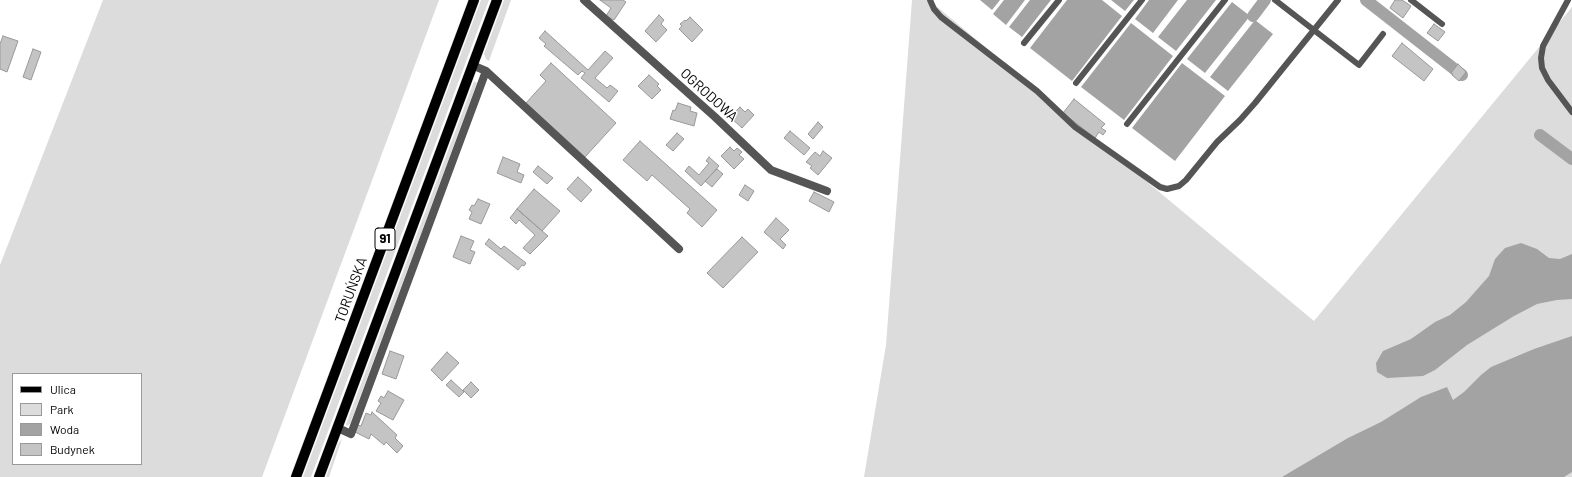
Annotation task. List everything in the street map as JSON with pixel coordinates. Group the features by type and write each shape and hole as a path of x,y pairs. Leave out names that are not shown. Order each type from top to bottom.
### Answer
{"main road":[{"name":"TORUŃSKA","path":"296,477 474,0"},
{"name":"91","path":"319,477 497,0"}],"street":[{"name":"OGRODOWA","path":"584,0 715,117 771,170 827,191"},
{"path":"472,65 486,70 679,249"},
{"path":"338,428 351,434 486,70"}],"lane":[{"path":"930,0 934,9 941,17 1037,91 1075,127 1160,187 1167,189 1179,186 1186,180 1217,142 1255,103 1338,0"},
{"path":"1024,43 1059,0"},
{"path":"1076,83 1142,0"},
{"path":"1127,124 1225,0"},
{"path":"1275,0 1359,65 1383,34"},
{"path":"1411,0 1442,24"},
{"path":"1568,0 1542,46 1541,58 1542,68 1548,80 1572,112"}],"green space":[{"path":"103,0 439,0 262,477 0,477 0,265"},
{"path":"481,0 489,0 311,477 303,477"},
{"path":"504,0 511,0 489,61 486,59 484,54"},
{"path":"912,0 929,0 1314,321 1572,7 1572,477 864,477 886,345"},
{"path":"474,81 477,83 350,424 347,426 346,424"},
{"path":"342,439 329,477 326,477 338,444"}],"water":[{"path":"980,0 1000,0 992,10"},
{"path":"1004,0 1025,0 1006,25 993,14"},
{"path":"1030,0 1051,0 1022,37 1009,27"},
{"path":"1067,0 1102,0 1122,16 1072,81 1030,48"},
{"path":"1111,0 1134,0 1125,11"},
{"path":"1149,0 1178,0 1153,33 1135,19"},
{"path":"1187,0 1216,0 1176,51 1158,37"},
{"path":"1232,2 1250,16 1205,73 1187,59"},
{"path":"1255,20 1273,34 1228,91 1210,77"},
{"path":"1131,23 1173,56 1124,120 1081,87"},
{"path":"1182,63 1225,96 1175,161 1132,128"},
{"path":"1521,243 1537,249 1549,258 1560,259 1572,254 1572,299 1537,304 1514,316 1467,345 1435,370 1423,376 1387,378 1377,372 1376,363 1383,351 1411,339 1435,322 1450,315 1466,302 1489,276 1495,259 1505,248"},
{"path":"1572,336 1572,472 1564,477 1282,477 1348,438 1381,422 1421,397 1447,387 1453,400 1491,367 1534,349"}],"building":[{"path":"600,0 623,0 626,2 614,20 606,16 611,8"},
{"path":"1395,0 1402,0 1411,6 1403,18 1390,8"},
{"path":"659,15 664,20 661,24 667,30 656,42 645,31"},
{"path":"690,17 703,30 692,42 679,29 682,26 680,24"},
{"path":"1434,24 1445,32 1438,41 1427,33"},
{"path":"545,31 588,70 605,51 613,58 595,78 607,88 610,85 618,91 609,102 581,78 585,73 582,71 578,75 544,46 546,44 539,38"},
{"path":"3,36 18,41 7,72 0,69 0,44"},
{"path":"1402,43 1433,69 1424,81 1392,56"},
{"path":"33,49 41,52 31,80 23,77"},
{"path":"551,63 616,123 585,157 526,103 546,81 540,75"},
{"path":"1458,64 1466,72 1459,81 1451,73"},
{"path":"649,75 659,84 657,86 661,90 652,99 638,86"},
{"path":"1074,99 1105,124 1101,128 1106,131 1103,135 1099,132 1095,138 1063,113"},
{"path":"678,103 691,107 690,111 697,113 694,126 670,119 673,110 675,111"},
{"path":"740,107 745,112 748,109 754,115 742,128 730,117"},
{"path":"818,122 823,127 813,139 808,134"},
{"path":"790,131 810,148 804,155 784,138"},
{"path":"677,133 684,139 673,151 666,145"},
{"path":"640,141 717,210 702,227 687,213 690,209 652,175 647,181 623,160"},
{"path":"730,147 734,151 737,148 742,152 739,155 744,159 734,169 721,156"},
{"path":"823,151 832,158 818,175 810,168 812,166 806,162 815,152 820,156"},
{"path":"503,157 520,164 517,172 524,175 521,183 497,173"},
{"path":"709,157 719,166 701,186 685,171 689,166 699,175 709,163 706,161"},
{"path":"538,166 553,178 547,184 533,172"},
{"path":"717,169 723,174 712,187 705,181"},
{"path":"578,177 592,190 581,202 567,189"},
{"path":"745,185 754,191 748,201 739,195"},
{"path":"534,189 560,211 542,231 517,209"},
{"path":"814,192 834,202 829,212 809,201"},
{"path":"478,199 490,204 481,224 469,219 472,212 469,210 472,205 474,206"},
{"path":"517,209 548,236 530,254 523,248 535,235 519,220 516,224 510,218"},
{"path":"776,218 789,230 780,239 786,245 783,249 764,232"},
{"path":"461,236 474,241 470,250 475,252 470,264 453,257"},
{"path":"742,237 758,252 723,288 707,273"},
{"path":"489,239 501,249 504,246 526,263 524,266 522,265 518,270 485,244"},
{"path":"390,351 404,356 396,379 382,374"},
{"path":"447,352 459,363 442,381 431,370"},
{"path":"451,380 464,392 459,397 446,385"},
{"path":"471,382 479,390 471,398 463,390"},
{"path":"388,391 404,400 393,420 376,411 381,403 378,401 381,396 384,398"},
{"path":"372,412 397,435 395,438 403,446 397,453 386,442 384,445 371,434 369,439 355,432 358,425 361,426 366,413 371,415"}],"waterway":[{"path":"1253,16 1265,0"},
{"path":"1366,0 1462,75"},
{"path":"1540,135 1572,159"}]}
